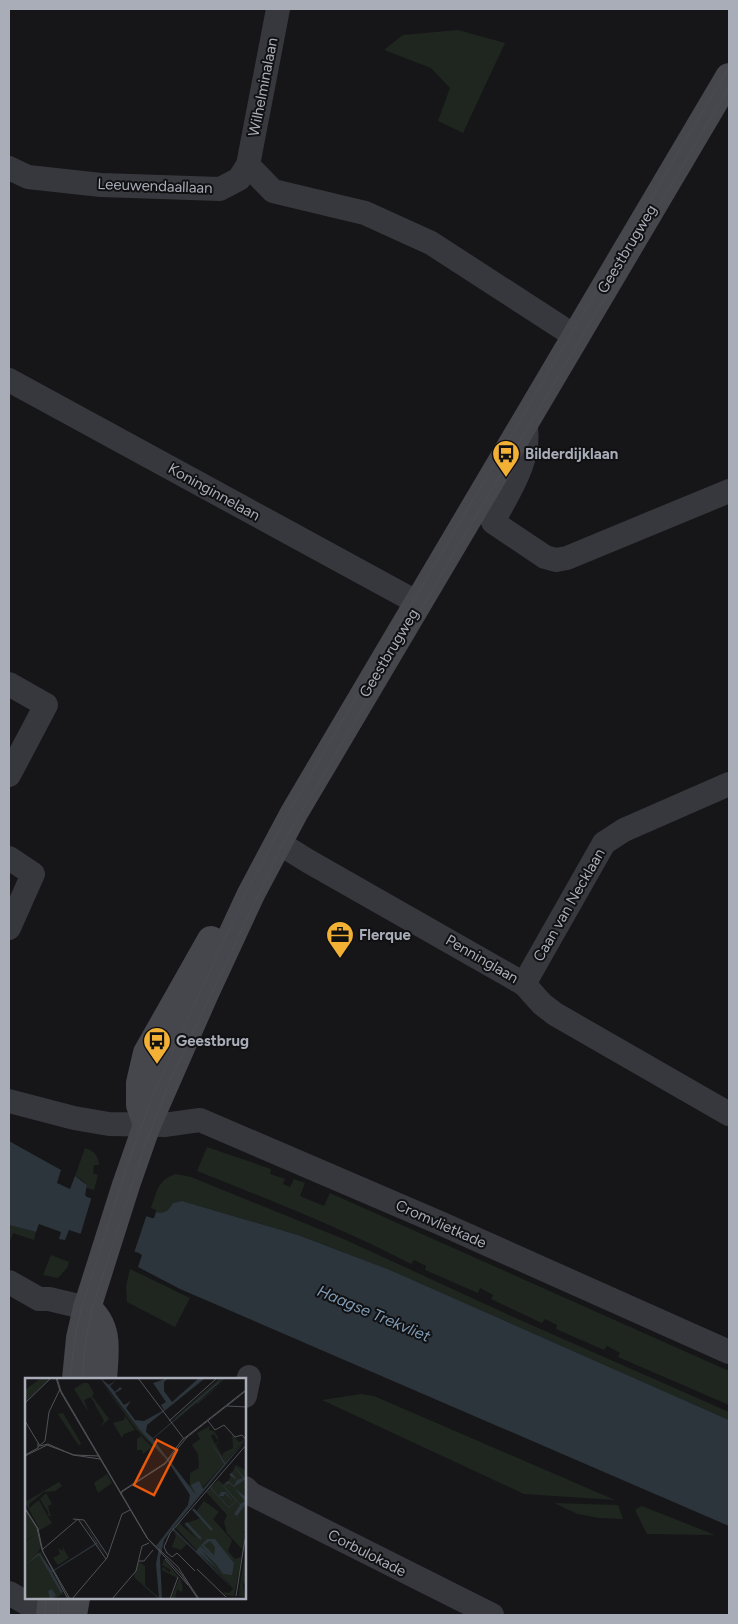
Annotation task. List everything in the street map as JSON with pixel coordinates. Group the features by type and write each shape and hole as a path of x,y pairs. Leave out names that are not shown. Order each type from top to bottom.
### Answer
{"street":[{"name":"Wilhelminalaan","path":"248,165 278,9"},
{"name":"Geestbrugweg","path":"147,1124 140,1105 140,1083 147,1053 219,926 245,895 256,886 294,813 729,77"},
{"name":"Leeuwendaallaan","path":"9,168 28,177 101,185 220,189 239,179 248,165"},
{"path":"248,165 273,191 365,213 430,243 576,337"},
{"name":"Koninginnelaan","path":"9,380 418,603"},
{"path":"525,422 527,445 522,464 493,522 544,557 556,560 567,558 729,491"},
{"path":"9,684 46,704 9,775"},
{"name":"Caan van Necklaan","path":"524,984 604,842 624,830 729,784"},
{"name":"Penninglaan","path":"279,843 524,984 546,1008 555,1014 729,1114"},
{"path":"9,858 33,874 9,928"},
{"name":"Cromvlietkade","path":"9,1101 74,1118 108,1124 164,1125 200,1120 440,1223 729,1352"},
{"path":"76,1378 80,1338 87,1308 147,1124"},
{"path":"9,1282 39,1299 49,1299 87,1308 102,1327 104,1340 103,1378"},
{"name":"Corbulokade","path":"246,1489 251,1494 492,1615"},
{"path":"9,1593 49,1615 52,1599"},
{"path":"72,1615 76,1599"}],"shaded area":[{"path":"458,30 505,43 463,133 438,121 450,88 431,68 384,50 403,35"},
{"path":"207,1147 271,1169 270,1174 285,1179 283,1184 290,1187 294,1179 305,1183 300,1196 324,1206 330,1193 729,1371 729,1405 618,1357 620,1353 607,1346 604,1350 556,1329 557,1325 545,1319 542,1323 491,1299 493,1295 480,1288 478,1293 425,1270 426,1266 414,1260 411,1264 332,1226 197,1171"},
{"path":"85,1148 95,1154 98,1159 99,1165 94,1165 93,1173 98,1175 94,1190 87,1188 85,1182 75,1176"},
{"path":"176,1174 191,1177 346,1240 511,1316 729,1412 729,1420 390,1270 298,1235 182,1201 173,1203 168,1210 162,1213 156,1212 156,1210 151,1208 161,1183"},
{"path":"9,1225 36,1232 34,1240 13,1233 9,1244"},
{"path":"51,1255 69,1262 67,1268 58,1278 43,1275"},
{"path":"130,1269 190,1298 175,1327 127,1302 126,1286"},
{"path":"361,1394 374,1396 615,1500 524,1494 322,1400"},
{"path":"554,1503 618,1505 623,1519 599,1518 578,1514"},
{"path":"642,1506 715,1535 647,1534 636,1512 636,1509"}],"water":[{"name":"Haagse Trekvliet","path":"9,1141 61,1170 57,1183 70,1189 75,1176 87,1185 85,1195 87,1197 152,1218 154,1218 156,1212 162,1213 168,1210 173,1203 182,1201 298,1235 390,1270 729,1420 729,1526 180,1289 138,1267 142,1255 139,1253 69,1230 65,1240 59,1239 61,1232 39,1224 36,1232 9,1225"}],"pier":[{"path":"92,1196 147,1214 134,1253 80,1236"}],"tram line":[{"path":"70,1378 75,1337 82,1306 128,1163 154,1092 245,895 288,813 729,67"},
{"path":"82,1378 86,1339 92,1309 145,1145 170,1081 282,845 729,87"},
{"path":"45,1615 46,1599"},
{"path":"58,1615 59,1599"}],"place":[{"name":"Bilderdijklaan","path":"506,478"},
{"name":"Flerque","path":"340,959"},
{"name":"Geestbrug","path":"157,1065"}]}
